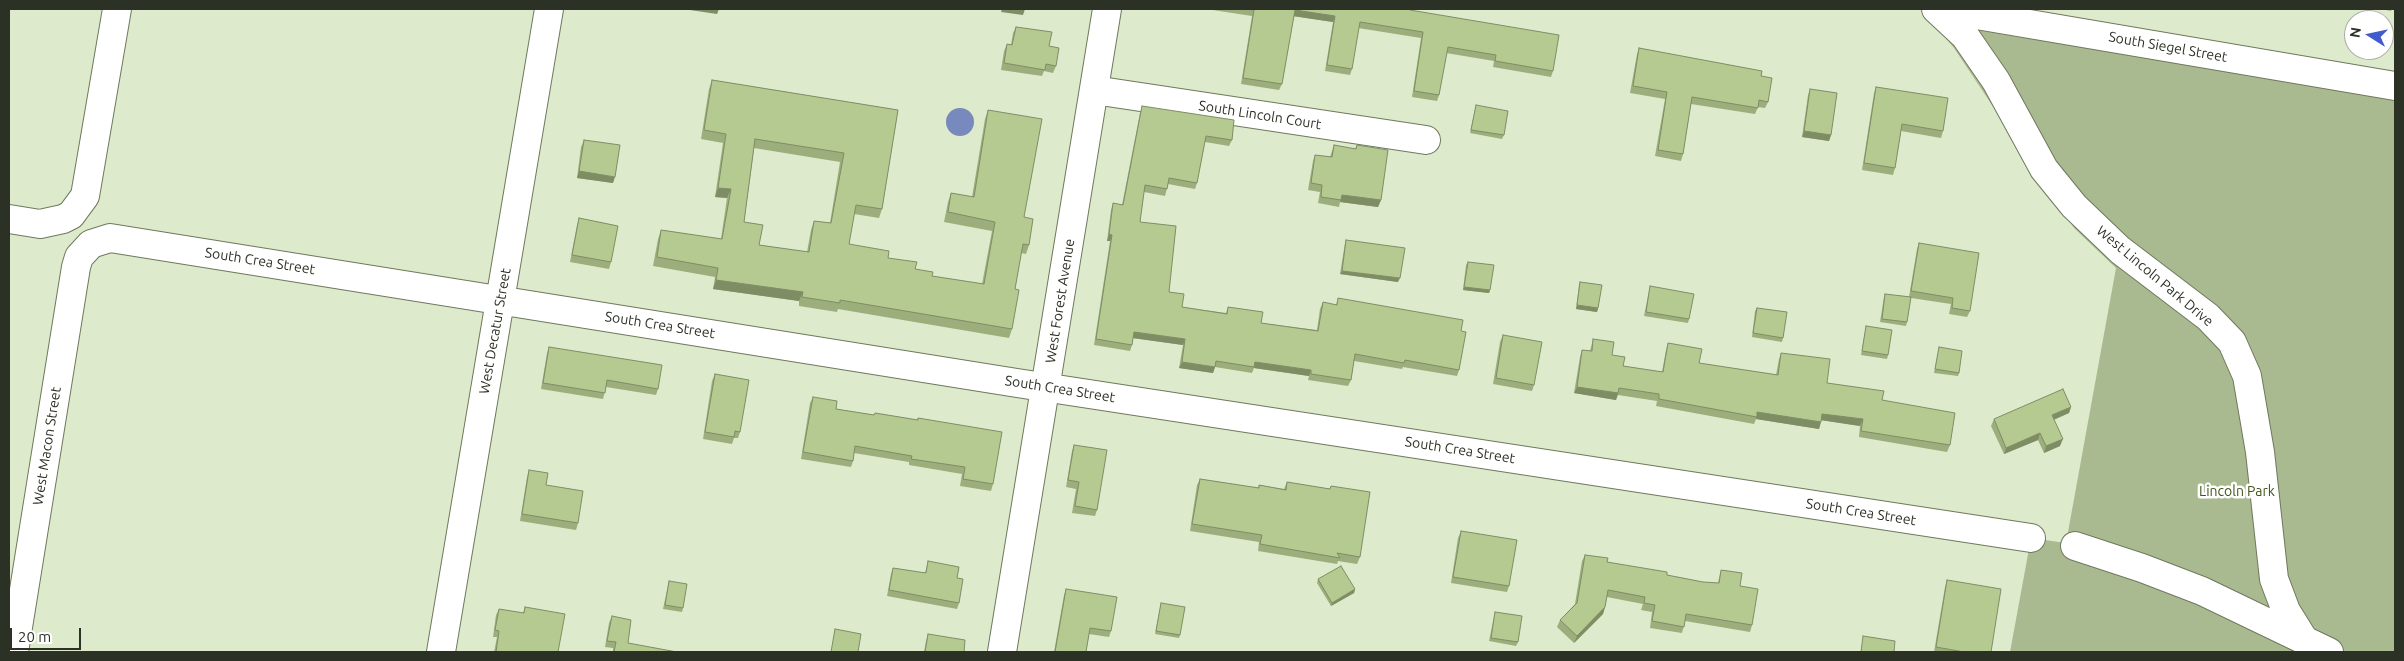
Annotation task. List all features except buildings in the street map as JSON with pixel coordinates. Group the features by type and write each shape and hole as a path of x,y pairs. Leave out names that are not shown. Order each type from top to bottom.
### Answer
{"street":[{"path":"9,219 40,224 71,215 82,201 88,184 117,9"},
{"name":"West Decatur Street","path":"441,652 549,9"},
{"name":"West Forest Avenue","path":"1002,652 1107,9"},
{"name":"West Lincoln Park Drive","path":"1936,9 1965,36 1996,81 2044,169 2074,206 2120,250 2208,317 2232,342 2249,385 2260,452 2274,579 2286,611 2304,640"},
{"name":"South Siegel Street","path":"1942,9 2395,86"},
{"name":"South Lincoln Court","path":"1094,90 1426,140"},
{"name":"South Crea Street","path":"91,244 110,238 120,238 500,301 1046,387 2031,538"},
{"name":"West Macon Street","path":"14,652 76,267 79,257 91,244"},
{"path":"2075,546 2142,568 2202,591 2329,652"}],"green space":[{"name":"Lincoln Park","path":"1933,23 2395,98 2395,652 2010,652 2031,538 2066,543 2116,268 2074,228 1954,48"}],"water":[{"path":"960,108 970,112 974,122 970,132 960,136 950,132 946,122 950,112"}]}
